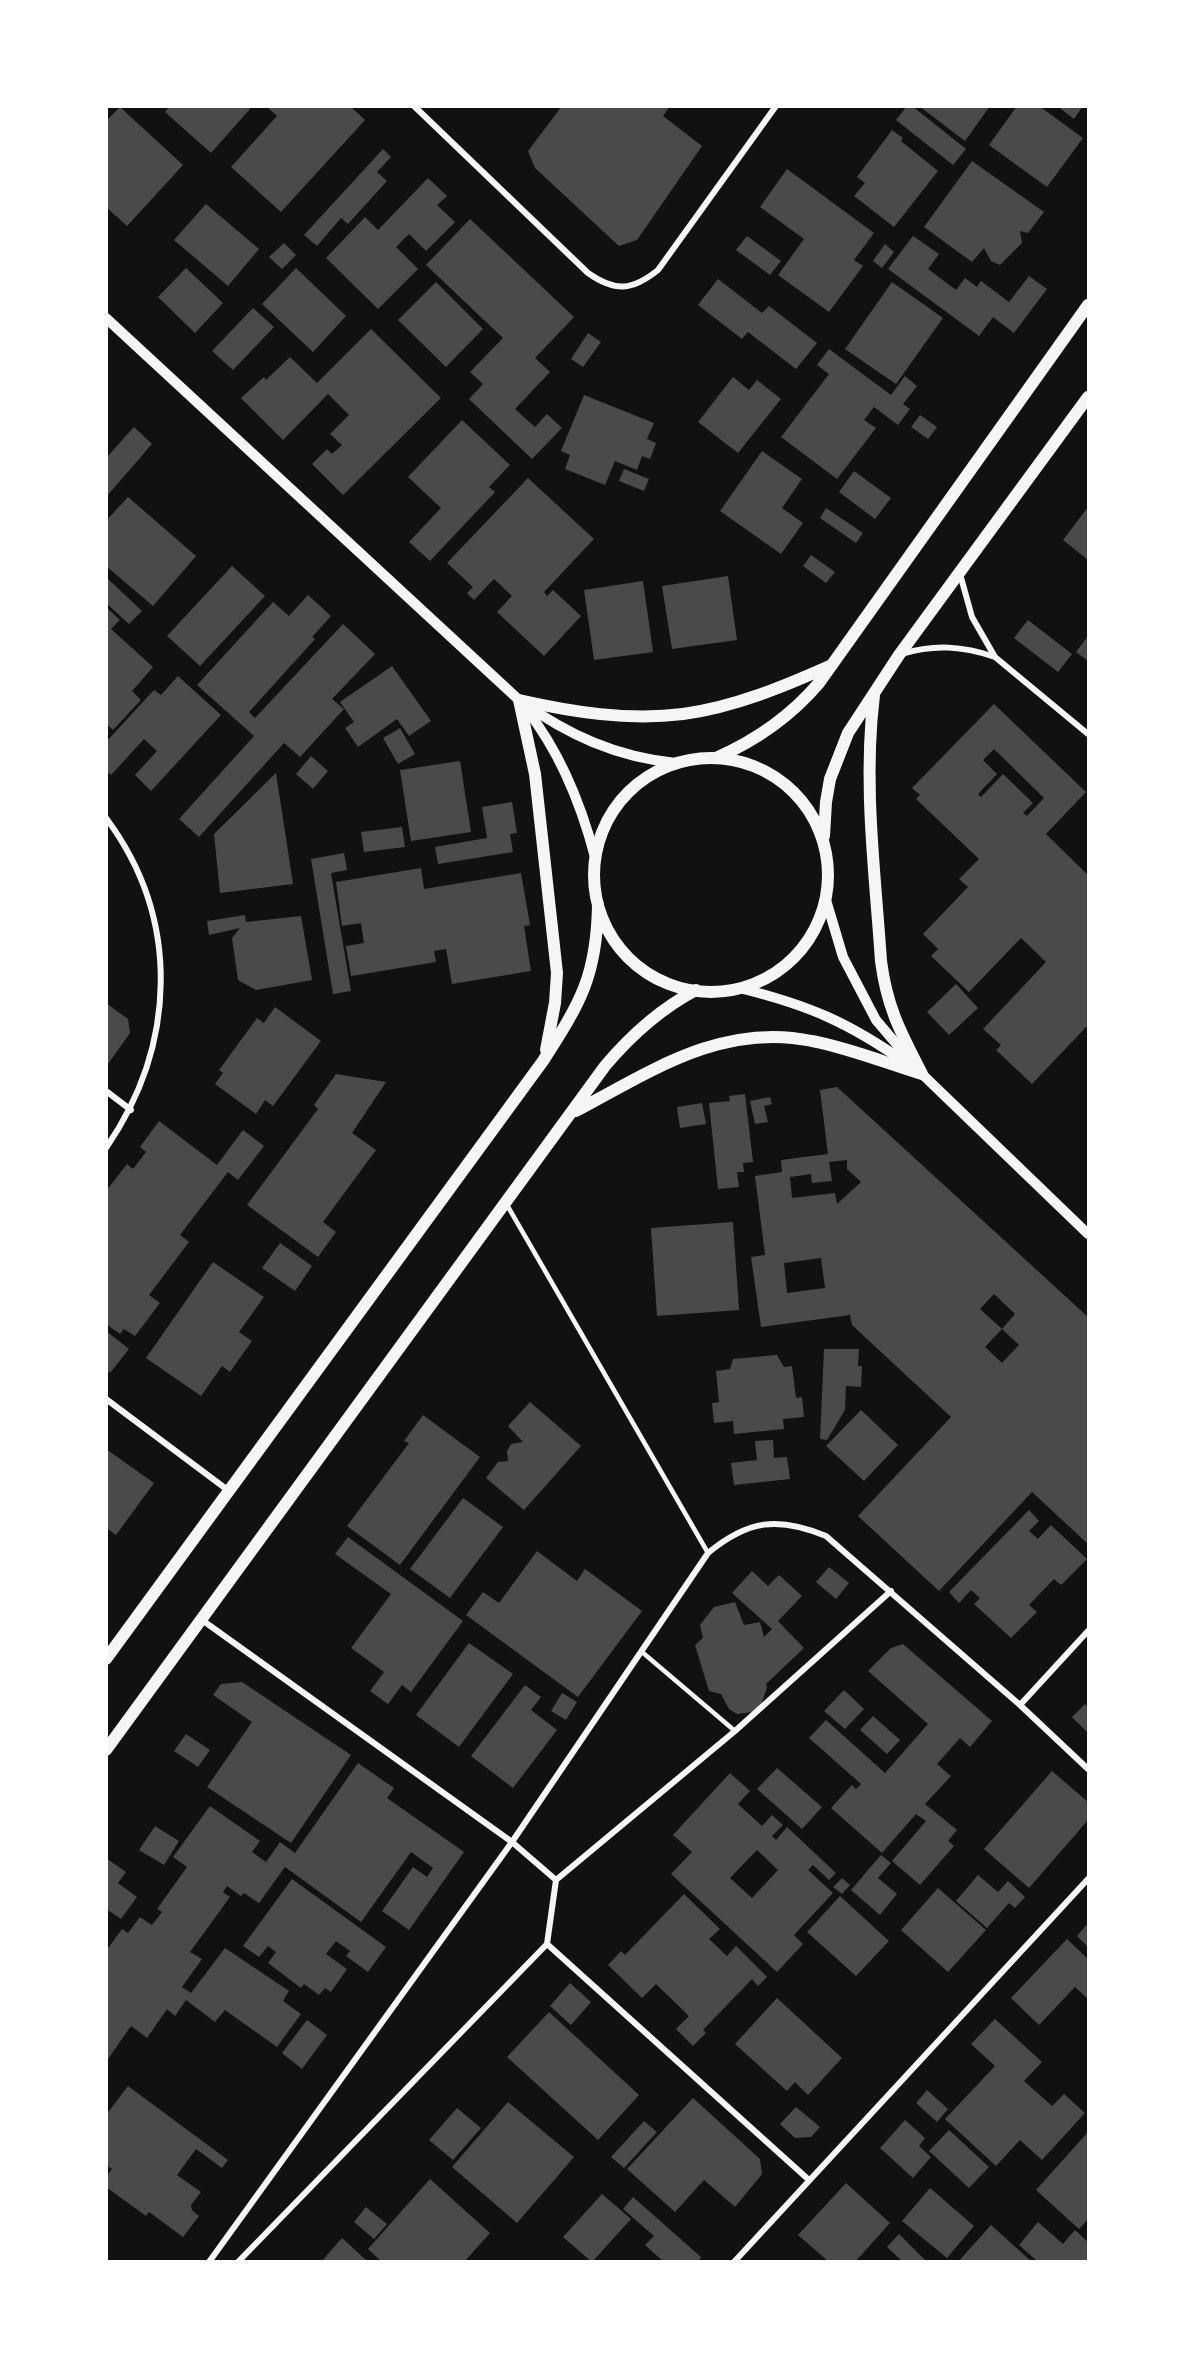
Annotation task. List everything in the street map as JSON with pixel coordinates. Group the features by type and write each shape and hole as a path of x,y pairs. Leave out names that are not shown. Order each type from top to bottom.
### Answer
{"main road":[{"path":"106,1659 543,1061 578,1005 587,983 598,932 595,858 604,828 615,808 648,777 676,764 714,758 740,747 787,716 804,700 832,665 1089,305"},
{"path":"598,904 612,938 626,956 644,971 664,982 696,990 739,988 774,974 793,960 819,922 826,900 829,878 825,847 825,813 830,779 848,733 898,655 1089,397"},
{"path":"543,1061 551,1032 557,973 535,774 519,700 566,711 606,715 683,714 766,692 832,665"},
{"path":"875,691 869,737 868,782 881,961 885,989 893,1018 922,1074"},
{"path":"714,758 737,761 759,768 778,779 810,812 825,847"},
{"path":"106,1750 505,1202 574,1112 605,1066 641,1027 677,1000 696,990"},
{"path":"574,1112 648,1070 686,1053 737,1039 763,1036 813,1041 922,1074"}],"street":[{"path":"414,106 588,273 604,284 624,287 643,282 658,270 776,106"},
{"path":"106,318 519,700 548,721 597,746 650,761 676,764"},
{"path":"960,572 972,617 995,657 1089,734"},
{"path":"898,655 918,650 957,647 995,657"},
{"path":"519,700 542,729 564,770 585,822 595,858"},
{"path":"106,818 119,835 138,871 152,910 159,950 161,991 157,1032 147,1071 131,1110 106,1148"},
{"path":"826,900 843,957 876,1020 922,1074 1089,1234"},
{"path":"739,988 793,1003 836,1019 867,1035 922,1074"},
{"path":"106,1091 131,1110"},
{"path":"106,1399 229,1491"},
{"path":"209,2262 512,1842 708,1553 728,1537 752,1526 777,1522 802,1526 826,1536 1020,1705 1089,1769"},
{"path":"238,2262 547,1944 556,1880 735,1731 891,1591"},
{"path":"202,1620 512,1842 556,1880"},
{"path":"1020,1705 1089,1631"},
{"path":"735,2261 1089,1879"},
{"path":"547,1944 809,2180"}],"lane":[{"path":"505,1202 708,1553"},
{"path":"642,1652 735,1731"}],"building":[{"path":"170,106 247,106 250,109 211,153 165,112"},
{"path":"266,106 350,106 365,120 281,212 231,167 277,116"},
{"path":"562,106 670,106 663,116 702,146 637,240 619,246 535,168 528,151"},
{"path":"907,106 912,106 966,149 953,165 896,120"},
{"path":"919,106 990,106 965,141"},
{"path":"1017,106 1039,106 1083,138 1047,187 989,145"},
{"path":"1057,106 1083,106 1074,119"},
{"path":"120,107 183,165 127,226 106,207 106,121"},
{"path":"892,130 903,138 901,141 938,171 894,227 854,196 865,183 857,177"},
{"path":"383,149 391,157 377,172 387,181 348,224 341,218 317,246 304,235"},
{"path":"972,161 1044,212 1028,233 1020,231 1022,243 1000,265 991,261 984,248 972,262 924,227"},
{"path":"787,169 874,233 854,260 863,266 829,312 778,275 804,239 760,207"},
{"path":"428,178 447,196 437,205 455,222 426,251 409,234 396,247 418,269 378,309 326,258 365,217 378,230"},
{"path":"206,204 259,249 228,286 174,240"},
{"path":"470,219 574,317 535,358 550,372 515,409 535,427 547,414 562,428 532,459 469,399 483,384 470,372 503,338 426,265"},
{"path":"747,236 781,261 770,275 736,250"},
{"path":"913,236 939,254 928,269 956,290 965,278 977,287 981,281 1009,302 1029,276 1047,289 1014,333 993,317 979,336 888,269"},
{"path":"284,243 296,255 282,269 269,257"},
{"path":"885,244 894,252 882,268 873,261"},
{"path":"186,268 223,303 195,333 158,297"},
{"path":"296,268 346,316 313,352 262,304"},
{"path":"718,279 762,313 769,306 817,343 796,369 748,332 742,339 698,305"},
{"path":"436,282 483,329 446,367 398,320"},
{"path":"892,282 943,318 896,384 845,349"},
{"path":"253,308 274,327 233,370 212,351"},
{"path":"371,329 441,398 343,495 312,464 327,449 332,454 342,445 330,434 349,415 328,394 283,440 241,398 264,377 266,380 290,357 317,383"},
{"path":"588,333 601,342 583,367 571,359"},
{"path":"829,349 891,395 905,376 917,386 903,404 910,409 898,425 874,407 864,420 876,428 837,479 781,437 829,374 817,365"},
{"path":"733,377 749,390 757,380 781,399 738,453 698,422"},
{"path":"584,395 654,423 647,439 656,443 650,459 642,456 637,470 615,461 605,485 565,469 570,455 561,451"},
{"path":"920,415 937,427 928,439 911,427"},
{"path":"462,420 510,465 489,487 495,492 430,561 409,542 441,508 408,477"},
{"path":"134,427 152,444 106,497 106,458"},
{"path":"762,451 802,479 782,508 803,523 781,554 720,511"},
{"path":"624,469 649,479 644,491 619,481"},
{"path":"854,471 891,498 875,519 839,492"},
{"path":"528,478 594,539 544,592 547,596 553,590 581,616 544,656 497,612 512,596 494,579 474,600 467,593 473,587 447,563"},
{"path":"128,497 196,556 153,606 106,566 106,521"},
{"path":"1088,507 1088,560 1063,540"},
{"path":"826,508 863,533 856,543 820,518"},
{"path":"811,555 835,572 826,583 803,566"},
{"path":"232,566 265,596 200,666 167,636"},
{"path":"728,576 737,640 672,649 662,586"},
{"path":"106,577 142,611 129,624 106,603"},
{"path":"643,581 653,652 594,660 584,590"},
{"path":"308,595 331,616 312,637 315,639 249,712 255,718 343,624 375,654 332,699 344,709 300,757 284,743 199,837 179,819 254,736 197,685 273,602 289,616"},
{"path":"106,607 120,620 111,629 153,667 132,691 141,700 113,730 106,724"},
{"path":"1028,620 1072,654 1058,672 1014,638"},
{"path":"1088,636 1088,661 1076,652"},
{"path":"392,666 431,721 409,736 397,719 358,747 345,728 354,722 340,702"},
{"path":"178,676 221,715 151,791 135,775 157,751 144,739 111,775 106,771 106,742 154,690 161,695"},
{"path":"994,704 1086,792 1046,834 1088,875 1088,1025 1032,1084 996,1050 1001,1045 983,1029 1046,962 1021,938 969,992 931,956 938,949 923,934 968,887 959,879 979,859 916,799 920,795 912,788","holes":["994,749 1044,798 1027,816 1023,813 1033,803 1003,774 981,797 978,794 997,774 983,760"]},
{"path":"400,728 415,754 398,764 383,738"},
{"path":"311,756 328,771 313,789 296,774"},
{"path":"460,761 471,832 411,841 400,770"},
{"path":"276,773 293,884 220,893 214,834"},
{"path":"512,802 517,833 510,834 513,852 438,864 435,847 487,838 482,807"},
{"path":"402,827 405,847 364,852 361,832"},
{"path":"344,853 347,870 331,873 351,991 333,994 311,859"},
{"path":"421,868 424,889 521,873 530,925 524,926 531,971 452,984 446,949 434,951 436,962 351,976 346,946 364,943 361,923 342,926 336,882"},
{"path":"245,915 246,922 301,916 312,980 256,990 238,980 232,938 240,928 209,935 207,921"},
{"path":"956,984 978,1008 949,1035 927,1012"},
{"path":"106,1003 128,1019 130,1033 108,1064"},
{"path":"275,1007 321,1041 273,1106 265,1100 256,1114 215,1084 223,1073 219,1070 257,1018 264,1023"},
{"path":"336,1074 386,1082 352,1133 376,1150 323,1222 336,1232 318,1257 247,1205 318,1109 314,1105"},
{"path":"837,1087 1088,1317 1088,1544 1032,1492 939,1591 858,1516 951,1417 852,1325 850,1315 761,1327 751,1257 765,1255 755,1176 782,1172 781,1160 828,1154 820,1090","holes":["847,1160 847,1169 861,1182 837,1204 835,1193 792,1198 790,1177 811,1174 812,1183 832,1181 829,1162","821,1258 825,1288 787,1293 784,1263","994,1294 1015,1314 1002,1329 980,1309","1002,1329 1019,1345 1002,1363 985,1347"]},
{"path":"745,1094 753,1162 743,1163 744,1172 737,1172 739,1187 718,1189 709,1103 730,1101 729,1096"},
{"path":"770,1097 772,1104 764,1106 768,1122 755,1124 750,1101"},
{"path":"702,1103 706,1124 680,1128 677,1107"},
{"path":"159,1121 217,1165 243,1130 264,1146 238,1180 228,1172 180,1235 189,1242 149,1295 160,1303 135,1336 124,1329 120,1334 106,1324 106,1191 127,1164 133,1169 146,1152 140,1147"},
{"path":"733,1222 739,1310 657,1316 651,1228"},
{"path":"280,1243 312,1266 295,1291 262,1268"},
{"path":"213,1262 264,1297 239,1332 252,1341 230,1372 222,1366 201,1396 146,1358"},
{"path":"106,1331 129,1349 110,1373 106,1370"},
{"path":"824,1349 859,1349 858,1366 862,1366 861,1387 846,1386 845,1410 827,1440 820,1439"},
{"path":"777,1355 784,1367 792,1366 796,1398 802,1397 804,1417 783,1419 784,1429 734,1434 733,1421 714,1423 712,1403 719,1402 716,1371 730,1369 733,1359"},
{"path":"530,1402 581,1446 524,1510 486,1478 498,1462 508,1461 507,1451 511,1444 523,1442 508,1426"},
{"path":"861,1410 898,1445 864,1481 826,1446"},
{"path":"423,1415 480,1457 400,1565 347,1526 409,1443 404,1441"},
{"path":"773,1440 774,1458 787,1457 790,1479 734,1485 731,1463 757,1460 755,1441"},
{"path":"106,1449 154,1483 116,1535 106,1528"},
{"path":"463,1498 503,1527 450,1598 410,1569"},
{"path":"1029,1510 1039,1521 1029,1531 1038,1539 1051,1525 1087,1559 1061,1585 1054,1579 1029,1605 1037,1612 1011,1638 974,1604 980,1598 971,1590 959,1603 949,1592"},
{"path":"348,1537 463,1621 411,1692 402,1685 388,1704 370,1691 384,1672 351,1648 391,1594 335,1554"},
{"path":"537,1551 577,1581 585,1569 642,1611 578,1697 466,1615 483,1592 499,1603"},
{"path":"829,1567 849,1583 836,1599 816,1582"},
{"path":"752,1571 768,1586 779,1575 802,1596 778,1621 804,1648 766,1684 767,1688 761,1705 752,1712 737,1714 729,1709 721,1694 709,1691 695,1645 703,1638 700,1625 714,1607 735,1602 744,1625 760,1622 764,1637 772,1629 732,1593"},
{"path":"469,1643 513,1674 459,1747 416,1715"},
{"path":"903,1644 992,1721 970,1747 960,1738 937,1764 951,1776 925,1804 957,1830 948,1841 954,1846 920,1885 892,1861 926,1821 916,1814 882,1853 831,1808 852,1785 856,1789 861,1784 809,1738 826,1720 885,1773 928,1724 868,1671 891,1648"},
{"path":"242,1682 351,1755 291,1843 207,1787 252,1722 213,1695 221,1684"},
{"path":"525,1685 541,1697 531,1710 557,1730 513,1788 471,1756"},
{"path":"844,1690 864,1709 845,1729 824,1711"},
{"path":"562,1693 577,1702 566,1720 551,1711"},
{"path":"1085,1704 1088,1707 1088,1733 1072,1717"},
{"path":"873,1716 900,1740 887,1754 860,1730"},
{"path":"186,1734 210,1750 198,1767 174,1751"},
{"path":"358,1763 394,1788 387,1798 464,1852 409,1930 382,1911 413,1867 427,1877 433,1868 411,1852 361,1922 285,1867 259,1903 244,1893 241,1896 227,1886 223,1892 230,1897 190,1952 202,1959 182,1987 191,1993 225,1948 289,1991 283,2001 301,2014 277,2047 225,2010 215,2022 186,2000 175,2016 167,2009 147,2038 131,2026 106,2062 106,1951 122,1929 128,1933 140,1917 152,1925 162,1912 157,1909 187,1867 173,1857 210,1806 260,1841 252,1852 266,1862 280,1842 295,1853"},
{"path":"777,1768 822,1807 802,1829 757,1789"},
{"path":"1052,1771 1088,1802 1088,1820 1029,1888 984,1849"},
{"path":"730,1773 750,1791 738,1804 762,1826 772,1815 783,1825 772,1836 776,1840 787,1827 836,1873 829,1880 813,1865 808,1870 833,1893 794,1935 803,1944 777,1972 671,1874 692,1852 673,1835","holes":["757,1850 778,1870 752,1898 730,1878"]},
{"path":"155,1826 179,1841 164,1865 139,1850"},
{"path":"881,1855 891,1863 878,1878 897,1894 880,1915 851,1890"},
{"path":"106,1858 126,1872 118,1883 137,1897 121,1919 106,1909"},
{"path":"978,1875 998,1892 1008,1881 1025,1897 1015,1908 1009,1903 987,1928 956,1901"},
{"path":"842,1878 850,1885 842,1894 833,1887"},
{"path":"292,1879 386,1947 368,1972 346,1956 350,1951 336,1941 326,1954 347,1969 331,1992 325,1988 319,1995 304,1984 301,1988 268,1963 276,1952 268,1946 259,1957 243,1946"},
{"path":"938,1888 986,1930 948,1972 901,1930"},
{"path":"684,1894 720,1929 709,1939 727,1956 736,1946 767,1977 758,1986 752,1979 703,2030 706,2033 693,2046 676,2029 689,2016 656,1984 642,1998 608,1965 621,1951 625,1955"},
{"path":"840,1896 889,1941 856,1976 807,1932"},
{"path":"1088,1923 1088,1947 1077,1936"},
{"path":"1067,1939 1088,1959 1088,1999 1075,1987 1039,2025 1011,1998"},
{"path":"570,1983 591,2002 571,2025 550,2006"},
{"path":"777,1998 842,2058 808,2095 795,2082 787,2091 735,2044"},
{"path":"549,2012 639,2095 598,2140 507,2057"},
{"path":"995,2019 1042,2062 1024,2081 1052,2106 1064,2094 1085,2113 1042,2160 1020,2140 996,2166 945,2119 995,2066 971,2044"},
{"path":"307,2020 327,2035 302,2069 282,2053"},
{"path":"128,2086 228,2160 222,2168 196,2149 177,2175 201,2192 191,2205 192,2210 199,2216 183,2237 149,2212 146,2216 106,2187 106,2177 112,2169 106,2165 106,2115"},
{"path":"927,2090 948,2109 937,2122 916,2103"},
{"path":"693,2098 760,2159 762,2174 735,2207 704,2180 675,2212 627,2169"},
{"path":"508,2102 574,2157 517,2223 452,2167"},
{"path":"796,2107 820,2127 811,2137 795,2138 780,2124"},
{"path":"457,2108 481,2128 453,2160 429,2140"},
{"path":"905,2120 925,2138 919,2146 931,2157 913,2178 880,2148"},
{"path":"644,2121 657,2132 624,2168 611,2157"},
{"path":"949,2130 989,2167 969,2188 929,2151"},
{"path":"1088,2132 1088,2219 1079,2229 1036,2190"},
{"path":"430,2179 490,2233 464,2262 382,2262 368,2249"},
{"path":"846,2183 890,2223 855,2262 829,2262 798,2235"},
{"path":"930,2188 974,2226 947,2258 902,2221"},
{"path":"602,2194 631,2219 592,2262 563,2237"},
{"path":"633,2197 701,2257 698,2262 664,2262 645,2245 654,2236 623,2209"},
{"path":"366,2207 387,2224 374,2239 354,2222"},
{"path":"1038,2222 1063,2244 1075,2230 1088,2242 1088,2262 1038,2262 1019,2245"},
{"path":"991,2225 1012,2244 1032,2262 958,2262"},
{"path":"899,2234 927,2262 903,2262 887,2247"},
{"path":"342,2238 368,2262 321,2262"}]}
